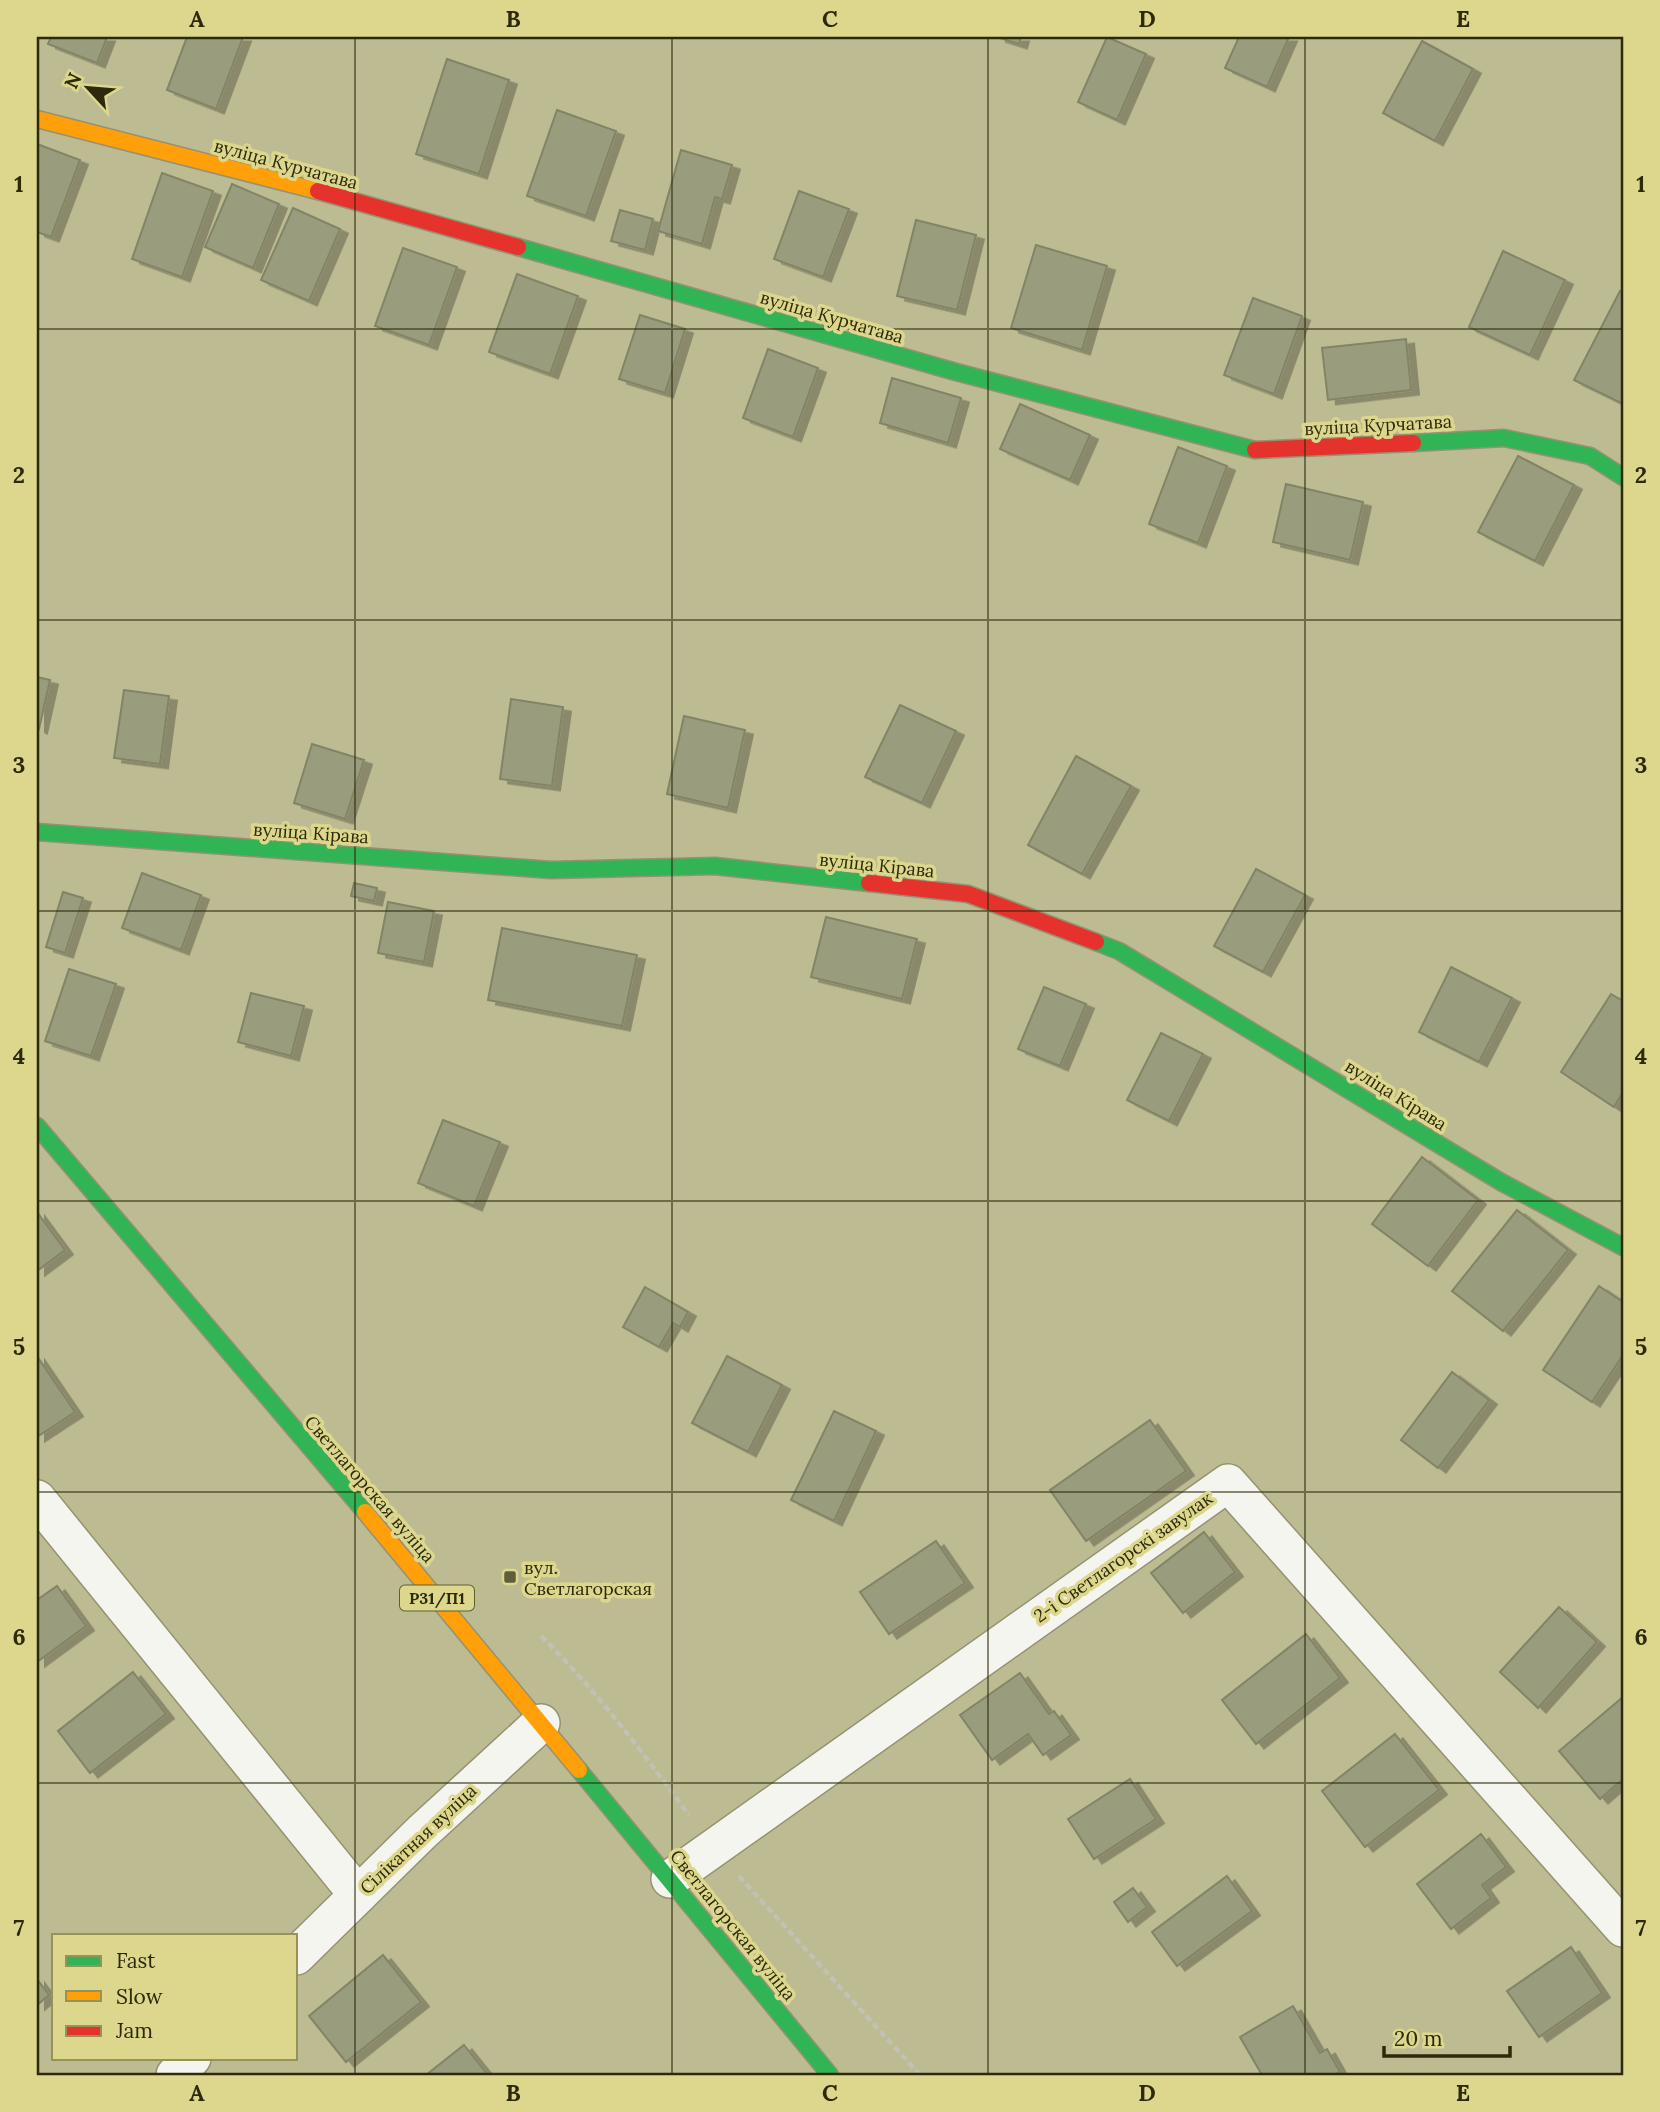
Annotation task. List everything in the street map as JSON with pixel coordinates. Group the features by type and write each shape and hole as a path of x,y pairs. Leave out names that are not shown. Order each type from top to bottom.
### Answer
{"street":[{"name":"вуліца Курчатава","path":"37,119 309,188 956,372 1258,451 1504,438 1590,456 1623,477"},
{"name":"вуліца Кірава","path":"37,832 551,870 715,866 968,894 1119,951 1502,1182 1623,1247"},
{"name":"Светлагорская вуліца","path":"37,1126 541,1723 830,2075"},
{"name":"2-і Светлагорскі завулак","path":"670,1879 1228,1483 1623,1928"},
{"path":"37,1499 358,1895"},
{"name":"Сілікатная вуліца","path":"298,1954 541,1723"},
{"path":"175,2075 190,2060"}],"building":[{"path":"51,37 107,37 97,63 48,44"},
{"path":"187,37 243,37 216,109 167,90"},
{"path":"997,37 1021,37 1019,44"},
{"path":"1107,37 1146,54 1117,120 1078,102"},
{"path":"1239,37 1289,37 1267,87 1225,68"},
{"path":"1422,41 1473,69 1435,141 1383,113"},
{"path":"447,59 509,80 479,174 416,154"},
{"path":"557,110 616,131 586,216 527,196"},
{"path":"37,144 80,160 51,237 37,232"},
{"path":"681,150 732,165 722,199 715,197 702,244 658,231"},
{"path":"162,173 213,191 182,277 132,259"},
{"path":"232,184 279,204 253,268 205,247"},
{"path":"799,191 849,209 823,277 774,259"},
{"path":"293,208 340,229 309,301 261,280"},
{"path":"620,210 653,219 645,250 611,241"},
{"path":"916,220 976,235 957,310 897,296"},
{"path":"1036,245 1107,266 1082,350 1011,328"},
{"path":"403,248 457,267 429,345 375,326"},
{"path":"1503,251 1565,280 1530,355 1469,327"},
{"path":"517,274 578,296 550,374 489,352"},
{"path":"1620,291 1623,293 1623,404 1574,380"},
{"path":"1253,298 1302,316 1274,394 1224,375"},
{"path":"640,315 685,329 665,393 619,379"},
{"path":"1406,339 1411,390 1328,400 1322,348"},
{"path":"768,349 818,368 793,437 743,418"},
{"path":"892,378 961,398 948,443 880,423"},
{"path":"1020,404 1090,435 1070,480 1000,449"},
{"path":"1178,447 1227,466 1198,543 1149,524"},
{"path":"1518,456 1574,485 1535,561 1478,532"},
{"path":"1286,484 1363,502 1350,560 1273,542"},
{"path":"37,677 50,680 39,729 37,728"},
{"path":"124,690 169,696 160,764 114,758"},
{"path":"511,699 563,707 552,786 500,779"},
{"path":"900,705 956,731 922,803 865,777"},
{"path":"684,716 745,730 728,808 667,794"},
{"path":"312,744 364,760 345,819 294,803"},
{"path":"1076,756 1131,786 1082,874 1028,845"},
{"path":"1256,869 1305,895 1263,972 1214,946"},
{"path":"142,873 201,895 181,950 122,928"},
{"path":"354,883 377,888 374,901 351,896"},
{"path":"63,892 83,898 65,953 46,947"},
{"path":"388,902 434,911 424,962 378,953"},
{"path":"826,917 917,939 902,999 811,977"},
{"path":"502,928 637,955 622,1026 488,1000"},
{"path":"1451,967 1512,998 1479,1062 1419,1032"},
{"path":"69,969 116,984 91,1056 45,1041"},
{"path":"1044,987 1086,1004 1060,1066 1018,1049"},
{"path":"251,993 304,1006 291,1056 238,1042"},
{"path":"1611,994 1623,1001 1623,1092 1614,1107 1561,1072"},
{"path":"1161,1033 1203,1054 1169,1121 1127,1100"},
{"path":"443,1120 500,1142 474,1206 418,1183"},
{"path":"1422,1157 1478,1200 1428,1266 1372,1224"},
{"path":"1517,1210 1568,1250 1503,1331 1452,1291"},
{"path":"37,1212 65,1250 37,1271"},
{"path":"1599,1286 1623,1302 1623,1355 1592,1402 1543,1370"},
{"path":"645,1287 688,1312 680,1327 673,1323 659,1347 623,1327"},
{"path":"37,1356 75,1412 37,1437"},
{"path":"727,1356 782,1385 748,1452 692,1423"},
{"path":"1452,1372 1489,1400 1438,1468 1401,1440"},
{"path":"834,1411 876,1431 834,1521 791,1500"},
{"path":"1150,1420 1186,1471 1086,1541 1050,1490"},
{"path":"1204,1532 1235,1572 1183,1613 1151,1573"},
{"path":"936,1541 965,1583 889,1634 860,1592"},
{"path":"57,1586 86,1626 37,1662 37,1600"},
{"path":"1559,1607 1597,1642 1538,1708 1500,1672"},
{"path":"1306,1634 1340,1678 1256,1744 1222,1700"},
{"path":"133,1672 166,1714 90,1773 58,1731"},
{"path":"1020,1673 1049,1714 1054,1711 1071,1735 1043,1755 1028,1734 992,1760 960,1715"},
{"path":"1623,1697 1623,1779 1600,1799 1559,1751"},
{"path":"1395,1734 1439,1790 1365,1847 1322,1791"},
{"path":"1130,1779 1156,1819 1094,1859 1068,1819"},
{"path":"1481,1834 1506,1867 1482,1885 1491,1898 1451,1929 1417,1884"},
{"path":"1227,1876 1252,1911 1177,1966 1152,1932"},
{"path":"1133,1888 1147,1907 1128,1922 1114,1902"},
{"path":"1571,1947 1602,1993 1539,2037 1507,1991"},
{"path":"383,1955 421,2002 346,2062 309,2016"},
{"path":"37,1979 49,1995 37,2005"},
{"path":"1293,2006 1320,2053 1327,2049 1340,2072 1333,2075 1262,2075 1240,2037"},
{"path":"464,2045 488,2075 426,2075"}],"traffic: fast":[{"path":"518,247 956,372 1255,450"},
{"path":"1413,443 1504,438 1590,456 1623,477"},
{"path":"37,832 551,870 715,866 869,883"},
{"path":"1096,942 1119,951 1501,1182 1623,1247"},
{"path":"37,1126 365,1512"},
{"path":"579,1770 830,2075"}],"traffic: slow":[{"path":"37,119 318,191"},
{"path":"365,1512 579,1770"}],"traffic: jam":[{"path":"318,191 518,247"},
{"path":"1255,450 1413,443"},
{"path":"869,883 968,894 1096,942"}],"place":[{"name":"вул. Светлагорская","path":"510,1577"}]}
